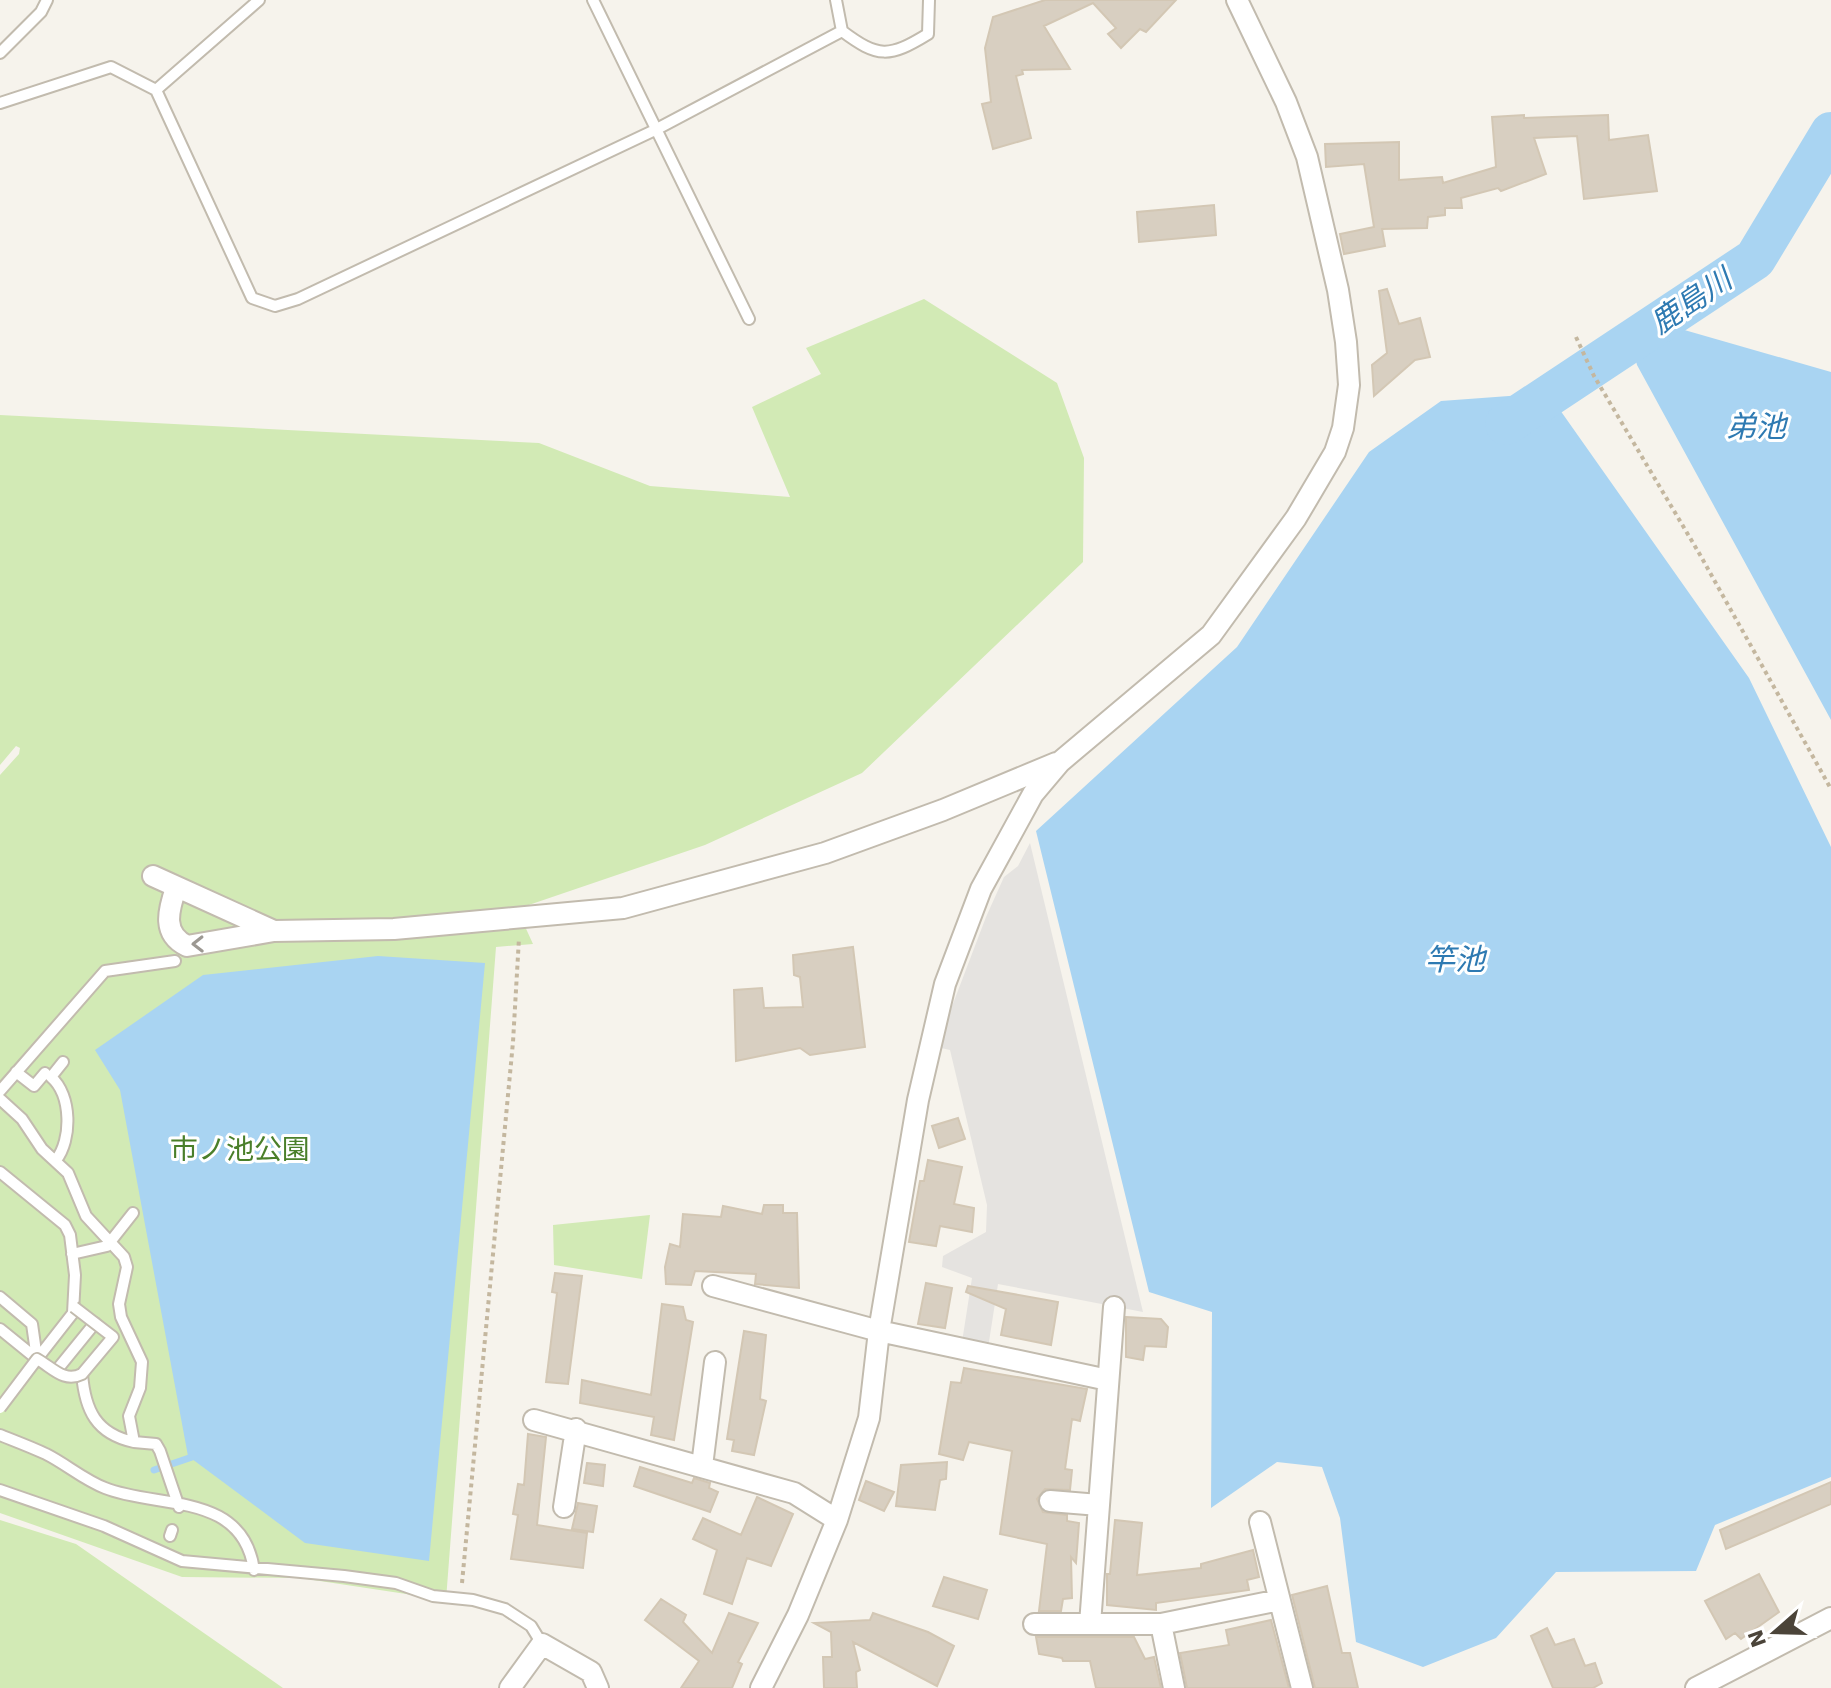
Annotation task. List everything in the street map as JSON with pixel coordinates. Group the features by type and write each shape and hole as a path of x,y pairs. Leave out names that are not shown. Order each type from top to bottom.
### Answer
{"street":[{"path":"761,1688 798,1615 837,1520 869,1418 879,1331 918,1100 945,984 981,889 1033,794 1060,762 1211,635 1296,518 1335,452 1343,428 1349,385 1346,342 1338,290 1307,157 1286,102 1237,0"},
{"path":"176,888 169,909 169,928 176,941 187,946 274,931 394,929 520,920 623,908 825,853 943,810 1060,762"},
{"path":"153,876 274,931"},
{"path":"713,1286 879,1331 1108,1380"},
{"path":"1090,1624 1114,1307"},
{"path":"702,1466 716,1362"},
{"path":"534,1420 576,1429 794,1493 837,1520"},
{"path":"564,1507 576,1429"},
{"path":"1050,1501 1099,1505"},
{"path":"1260,1522 1302,1688"},
{"path":"1034,1624 1161,1624 1279,1600"},
{"path":"1709,1685 1831,1618"},
{"path":"1161,1624 1174,1688"},
{"path":"510,1688 542,1644 591,1672 598,1688"}],"lane":[{"path":"0,53 41,12 47,0"},
{"path":"156,90 259,0"},
{"path":"593,0 749,319"},
{"path":"836,0 842,31 865,49 883,54 907,47 928,34 929,0"},
{"path":"0,103 111,67 156,90 252,298 275,306 298,299 655,130 842,31"},
{"path":"0,1091 105,971 175,961"},
{"path":"56,1160 67,1140 66,1112 60,1088 51,1077 63,1062"},
{"path":"16,1072 34,1086 45,1073"},
{"path":"0,1099 22,1119 42,1149 68,1173 86,1216 112,1242 127,1267 119,1304 123,1328 142,1362 140,1388 129,1416 134,1442"},
{"path":"0,1172 65,1225 72,1254 74,1307 0,1408"},
{"path":"72,1254 112,1242 133,1213"},
{"path":"0,1297 32,1324 37,1359"},
{"path":"74,1307 113,1337"},
{"path":"56,1371 95,1323"},
{"path":"0,1329 37,1359 68,1377 82,1374 123,1328"},
{"path":"82,1374 85,1399 96,1422 111,1435 156,1444 178,1504"},
{"path":"0,1435 46,1454 106,1489 218,1516 247,1542 254,1570"},
{"path":"0,1490 104,1526 182,1561 396,1583 433,1596 505,1609 531,1626 542,1644"}],"path":[{"path":"1576,337 1594,376 1699,553 1831,789"},
{"path":"461,1599 513,1042 520,920"}],"green space":[{"name":"市ノ池公園","path":"924,299 1057,383 1084,458 1083,562 862,773 705,845 517,909 533,944 496,947 446,1600 300,1578 182,1577 0,1513 0,775 19,754 20,748 16,746 0,765 0,415 539,443 650,486 790,497 752,407 821,374 806,348"},
{"path":"650,1215 642,1279 554,1265 553,1225"},
{"path":"0,1520 76,1544 283,1688 0,1688"}],"shaded area":[{"path":"1030,843 1143,1312 998,1284 988,1348 962,1342 972,1278 942,1267 943,1256 986,1232 987,1205 950,1050 941,1048 951,1009 986,917 1004,877 1018,866"}],"water":[{"name":"弟池","path":"1667,325 1831,372 1831,720 1637,365 1633,349"},
{"name":"竿池","path":"1548,393 1749,678 1831,847 1831,1477 1715,1525 1696,1571 1556,1572 1496,1638 1423,1667 1356,1642 1340,1518 1322,1467 1277,1462 1211,1508 1212,1312 1149,1292 1036,831 1237,647 1369,452 1441,401"},
{"path":"378,956 485,963 429,1561 305,1543 188,1456 120,1090 95,1050 203,975"}],"building":[{"path":"1045,0 1176,0 1146,32 1140,29 1121,48 1108,34 1116,28 1093,3 1044,26 1070,69 1022,70 1023,74 1016,76 1031,138 993,149 982,104 991,102 985,48 993,17"},
{"path":"1524,115 1524,118 1608,115 1609,140 1648,135 1657,191 1584,199 1577,136 1534,138 1546,174 1501,191 1498,188 1461,198 1462,208 1445,208 1445,215 1428,217 1427,228 1382,229 1385,246 1344,254 1340,234 1374,227 1364,164 1326,167 1325,144 1399,142 1399,180 1442,177 1443,183 1496,167 1492,117"},
{"path":"1214,205 1216,235 1139,242 1137,212"},
{"path":"1387,289 1399,324 1420,318 1430,357 1415,360 1374,396 1372,365 1387,353 1379,291"},
{"path":"853,947 865,1047 810,1055 800,1048 736,1061 734,990 762,988 764,1008 803,1007 800,977 794,975 793,955"},
{"path":"958,1118 965,1139 939,1148 932,1126"},
{"path":"928,1160 962,1167 954,1204 974,1208 972,1232 940,1226 936,1246 909,1242 920,1181 924,1181"},
{"path":"764,1205 783,1205 783,1213 797,1213 799,1288 755,1284 756,1274 695,1271 691,1285 666,1284 665,1267 670,1244 680,1247 683,1214 721,1217 723,1206 762,1214"},
{"path":"555,1273 582,1276 568,1384 546,1382 557,1293 552,1292"},
{"path":"926,1283 952,1288 945,1328 918,1324"},
{"path":"968,1286 1058,1302 1051,1345 1001,1335 1006,1309 966,1292"},
{"path":"662,1304 683,1307 686,1320 693,1322 674,1440 651,1435 654,1417 580,1403 582,1380 651,1395"},
{"path":"1126,1317 1161,1319 1168,1327 1166,1347 1145,1346 1143,1360 1126,1357"},
{"path":"744,1331 766,1335 760,1399 766,1401 754,1455 732,1451 734,1440 727,1439"},
{"path":"964,1368 1087,1389 1080,1421 1072,1419 1065,1469 1072,1470 1070,1490 1045,1489 1037,1499 1043,1512 1067,1515 1067,1521 1079,1523 1076,1563 1071,1557 1072,1598 1063,1599 1061,1611 1039,1611 1047,1544 1000,1534 1012,1451 969,1442 963,1460 939,1454 951,1382 961,1383"},
{"path":"528,1434 546,1437 537,1525 587,1533 583,1568 511,1559 518,1515 513,1514 518,1484 524,1485"},
{"path":"947,1462 946,1479 940,1480 935,1510 896,1506 901,1465"},
{"path":"587,1463 605,1465 603,1486 584,1483"},
{"path":"640,1467 692,1483 694,1478 710,1483 709,1488 718,1492 710,1512 634,1486"},
{"path":"866,1481 894,1492 884,1511 859,1500"},
{"path":"1831,1482 1831,1504 1726,1549 1720,1530"},
{"path":"757,1497 793,1514 771,1566 747,1558 732,1604 704,1594 717,1550 693,1539 703,1518 741,1535"},
{"path":"578,1503 597,1506 593,1532 572,1529"},
{"path":"1115,1520 1142,1523 1137,1575 1201,1568 1201,1564 1253,1550 1259,1577 1247,1580 1249,1590 1156,1603 1156,1610 1107,1605 1107,1574 1110,1574"},
{"path":"1759,1574 1779,1612 1741,1639 1735,1633 1726,1639 1705,1601"},
{"path":"944,1577 987,1590 978,1619 933,1606"},
{"path":"1327,1586 1342,1653 1350,1653 1358,1688 1315,1688 1292,1595"},
{"path":"661,1599 686,1615 683,1622 712,1653 729,1613 758,1623 738,1662 742,1664 732,1688 681,1688 699,1661 645,1620"},
{"path":"873,1613 928,1632 954,1646 937,1686 853,1642 860,1670 856,1672 857,1688 824,1688 823,1657 832,1657 831,1632 814,1623 870,1620"},
{"path":"1271,1620 1289,1688 1187,1688 1180,1653 1229,1645 1226,1630"},
{"path":"1547,1628 1555,1645 1574,1639 1585,1666 1595,1663 1602,1683 1593,1688 1553,1688 1531,1636"},
{"path":"1036,1637 1134,1637 1145,1659 1154,1657 1161,1688 1096,1688 1090,1661 1063,1661 1062,1658 1039,1654"}],"waterway":[{"name":"鹿島川","path":"1506,424 1755,259 1831,133"},
{"path":"154,1470 198,1455"}]}
